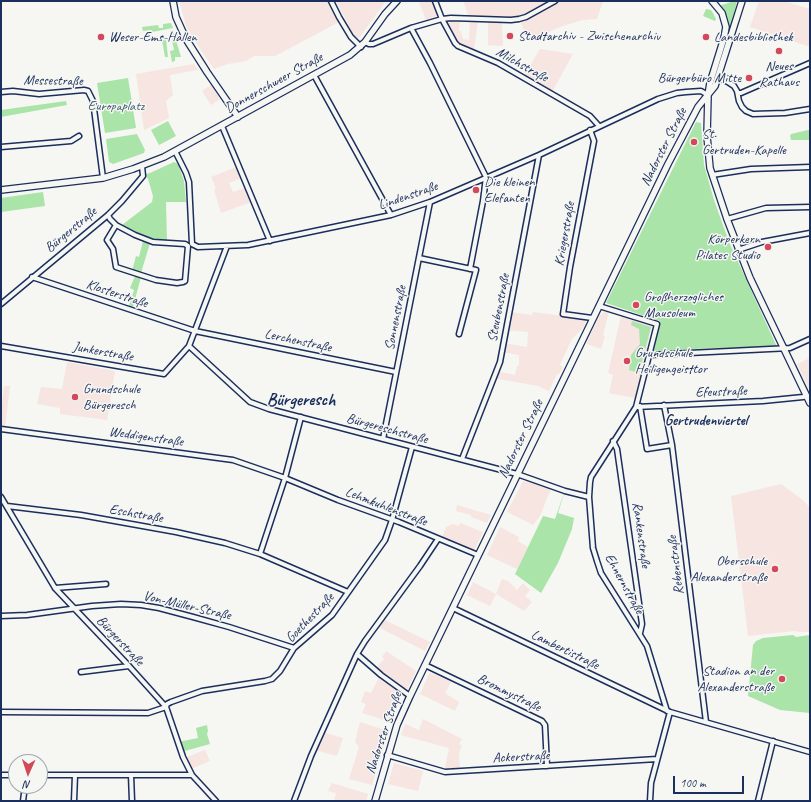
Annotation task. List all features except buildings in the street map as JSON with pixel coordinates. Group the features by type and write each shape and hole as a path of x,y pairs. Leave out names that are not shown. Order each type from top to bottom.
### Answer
{"street":[{"path":"173,1 176,17 186,40 238,117"},
{"path":"331,1 351,36 363,45 385,14 397,1"},
{"name":"Milchstraße","path":"435,1 442,19 458,46 498,63 590,116 600,126"},
{"name":"Donnerschweer Straße","path":"1,190 103,178 142,166 175,151 222,126 350,55 363,45 373,44 411,28 442,19 519,19 526,17 555,1"},
{"path":"712,1 722,14 726,32 710,83 708,95 707,136 709,158 726,219 738,250 763,306 810,403"},
{"name":"Nadorster Straße","path":"375,801 387,755 398,722 592,318 668,164 698,107 716,86 742,1"},
{"path":"411,28 430,63 486,177 470,269"},
{"path":"738,93 810,63"},
{"path":"314,75 391,215"},
{"path":"718,78 732,85 738,93 739,101 742,107 746,111 753,114 785,113 810,110"},
{"name":"Messestraße","path":"1,92 13,91 39,94 84,90 88,91 93,101 103,178"},
{"name":"Lindenstraße","path":"116,225 153,242 198,247 227,246 248,245 270,241 391,215 430,202 539,155 658,99 675,94 701,91 708,95"},
{"path":"222,126 270,241"},
{"name":"Kriegerstraße","path":"590,130 594,141 570,267 563,314 592,318"},
{"path":"1,147 71,140 79,136"},
{"path":"108,215 116,225 107,240 113,249 116,267 156,280 177,283 185,281 190,245 189,182 186,172 175,151"},
{"name":"Steubenstraße","path":"462,459 501,357 539,155"},
{"name":"Bürgerstraße","path":"1,304 108,215 143,176 142,166"},
{"path":"714,174 764,168 810,167"},
{"name":"Sonnenstraße","path":"383,439 430,202"},
{"path":"726,219 766,208 810,207"},
{"path":"738,250 770,240 810,233"},
{"path":"189,346 227,246"},
{"path":"419,258 476,270 459,334"},
{"name":"Klosterstraße","path":"32,278 195,331"},
{"name":"Ehnernstraße","path":"599,306 657,324 638,406 613,441 591,477 589,497 593,548 601,573 647,646 668,711"},
{"name":"Lerchenstraße","path":"195,331 396,372"},
{"path":"649,355 784,349 790,348 810,339"},
{"name":"Junkerstraße","path":"1,346 164,374 189,346"},
{"name":"Bürgereschstraße","path":"189,346 250,402 412,447 517,474 565,491 589,497"},
{"name":"Efeustraße","path":"638,406 763,401 806,396"},
{"name":"Rebenstraße","path":"664,405 672,445 706,722"},
{"path":"638,406 647,450 672,445"},
{"path":"260,554 285,478 301,417"},
{"name":"Weddigenstraße","path":"1,429 233,460 285,478"},
{"name":"Rankenstraße","path":"613,441 617,449 627,515 642,624 640,633"},
{"name":"Goethestraße","path":"1,712 142,714 166,707 167,704 171,702 202,691 272,679 280,671 294,648 307,635 325,622 385,540 412,447"},
{"name":"Lehmkuhlenstraße","path":"285,478 478,555"},
{"name":"Bürgerstraße","path":"1,497 55,588 166,707 183,757 192,775 216,801"},
{"name":"Eschstraße","path":"7,506 81,515 176,532 225,543 260,554 348,592"},
{"path":"294,801 311,756 357,654 438,539"},
{"path":"55,588 106,584"},
{"name":"Von-Müller-Straße","path":"1,616 27,615 74,608 117,604 141,605 159,608 229,627 294,648"},
{"name":"Lambertistraße","path":"453,608 668,711 810,752"},
{"path":"357,654 381,675 410,696"},
{"path":"81,672 129,666"},
{"name":"Brommystraße","path":"425,666 542,721 544,725 547,766"},
{"path":"650,801 651,783 668,711"},
{"path":"758,801 772,741"},
{"name":"Ackerstraße","path":"387,755 445,772 657,759"},
{"path":"48,775 192,775"},
{"path":"131,775 132,801"},
{"path":"74,801 75,776"}],"shaded area":[{"path":"179,1 327,1 339,22 275,56 254,56 246,61 228,64 214,69 186,26"},
{"path":"336,1 386,1 360,37 357,38 353,34"},
{"path":"433,1 439,15 426,20 419,2"},
{"path":"463,1 603,1 597,19 583,20 560,27 528,41 520,20 502,21 503,46 488,45 488,21 478,20 474,50 456,42 448,20 460,20 459,31 461,31 463,39 469,40 470,20"},
{"path":"759,1 784,1 810,9 810,47 750,27"},
{"path":"540,49 573,54 551,94 523,78"},
{"path":"194,64 198,70 170,75 173,95 166,101 169,118 144,130 136,74"},
{"path":"211,85 220,99 211,105 202,91"},
{"path":"239,166 244,177 229,183 233,192 248,187 254,201 221,213 214,190 216,188 211,177"},
{"path":"609,311 603,335 605,336 601,349 587,344 599,316 604,312"},
{"path":"510,312 532,315 533,312 587,319 583,328 572,339 560,365 563,367 559,374 557,374 549,391 538,386 493,378 496,371 515,375 517,366 519,366 519,355 502,352 504,343 527,347 528,332 506,330"},
{"name":"Grundschule Heiligengeisttor","path":"621,316 652,326 635,398 609,393 613,375 608,373"},
{"path":"810,358 810,391 797,364"},
{"name":"Grundschule Bürgeresch","path":"67,362 115,371 107,420 60,414 60,408 37,404 41,387 62,389"},
{"path":"4,386 10,386 5,429 1,429 1,405"},
{"path":"523,481 552,486 540,516 533,525 507,512"},
{"name":"Oberschule Alexanderstraße","path":"781,484 804,501 810,508 810,632 795,631 748,636 731,496"},
{"path":"457,505 491,515 487,523 471,517 471,515 456,511"},
{"path":"460,523 483,532 474,551 442,537 446,527 453,524 459,526"},
{"path":"500,527 519,537 518,541 528,547 517,569 487,555"},
{"path":"502,579 508,581 517,590 523,583 530,590 525,596 532,602 524,611 496,594"},
{"path":"473,582 496,594 490,606 467,595"},
{"path":"381,618 430,642 425,651 376,626"},
{"path":"386,651 416,671 408,688 404,689 377,667 384,659 382,657"},
{"path":"431,673 451,682 445,693 459,702 455,711 420,694 429,674"},
{"path":"379,677 399,693 391,722 362,713 366,704 361,702 365,691 371,693"},
{"path":"423,719 462,739 459,744 462,746 459,753 460,772 444,772 449,748 401,735 405,724 419,730"},
{"path":"360,722 388,731 372,785 349,779 359,747 355,742"},
{"path":"322,732 343,738 337,756 314,750"},
{"path":"205,750 210,761 191,769 187,757"},
{"path":"394,763 423,771 418,791 388,784"},
{"path":"332,783 368,794 366,801 334,801 336,793 328,791"}],"green space":[{"path":"737,1 730,31 713,85 729,30 728,20 719,6"},
{"path":"706,9 711,10 716,19 715,21 703,16"},
{"path":"171,23 173,28 152,32 151,30 143,31 142,27 158,25 159,28 163,28 163,24"},
{"path":"173,30 181,57 175,57 175,61 172,62 170,51 174,50 170,31"},
{"path":"166,39 168,57 165,57 162,40"},
{"name":"Europaplatz","path":"128,78 136,128 105,133 97,83"},
{"path":"66,101 67,105 1,117 1,110"},
{"path":"168,121 176,136 159,145 151,130"},
{"path":"696,122 701,123 704,165 714,200 729,242 777,347 653,351 660,321 606,303"},
{"path":"810,130 810,140 791,140 791,134"},
{"name":"Europaplatz","path":"137,134 145,150 144,153 113,164 109,162 106,139"},
{"path":"174,162 178,164 184,181 186,202 166,202 167,241 144,238 144,236 122,225 152,202 153,196 145,174"},
{"path":"43,192 45,206 1,212 1,198"},
{"path":"143,241 150,243 141,273 132,271 136,256 139,257"},
{"path":"135,276 141,277 133,307 129,306 134,290 130,288"},
{"path":"632,321 651,327 639,373 629,370 631,355 640,344 639,329 631,325"},
{"path":"565,490 558,513 574,518 572,529 558,563 541,593 515,574 543,516 555,519"},
{"path":"793,635 796,637 810,635 810,713 780,710 748,696 753,645 756,641 763,638"},
{"path":"207,725 207,734 210,744 181,752 178,742 198,738 196,728"}],"place":[{"name":"Stadtarchiv - Zwischenarchiv","path":"510,36"},
{"name":"Weser-Ems-Hallen","path":"101,37"},
{"name":"Landesbibliothek","path":"706,37"},
{"name":"Neues Rathaus","path":"779,51"},
{"name":"Bürgerbüro Mitte","path":"749,78"},
{"name":"St. Gertruden-Kapelle","path":"694,142"},
{"name":"Die kleinen Elefanten","path":"476,190"},
{"name":"Körperkern Pilates Studio","path":"768,247"},
{"name":"Großherzogliches Mausoleum","path":"636,305"},
{"name":"Grundschule Heiligengeisttor","path":"627,361"},
{"name":"Grundschule Bürgeresch","path":"75,397"},
{"name":"Oberschule Alexanderstraße","path":"775,569"},
{"name":"Stadion an der Alexanderstraße","path":"782,679"}],"district":[{"name":"Bürgeresch","path":"301,400"},
{"name":"Gertrudenviertel","path":"706,421"}]}
